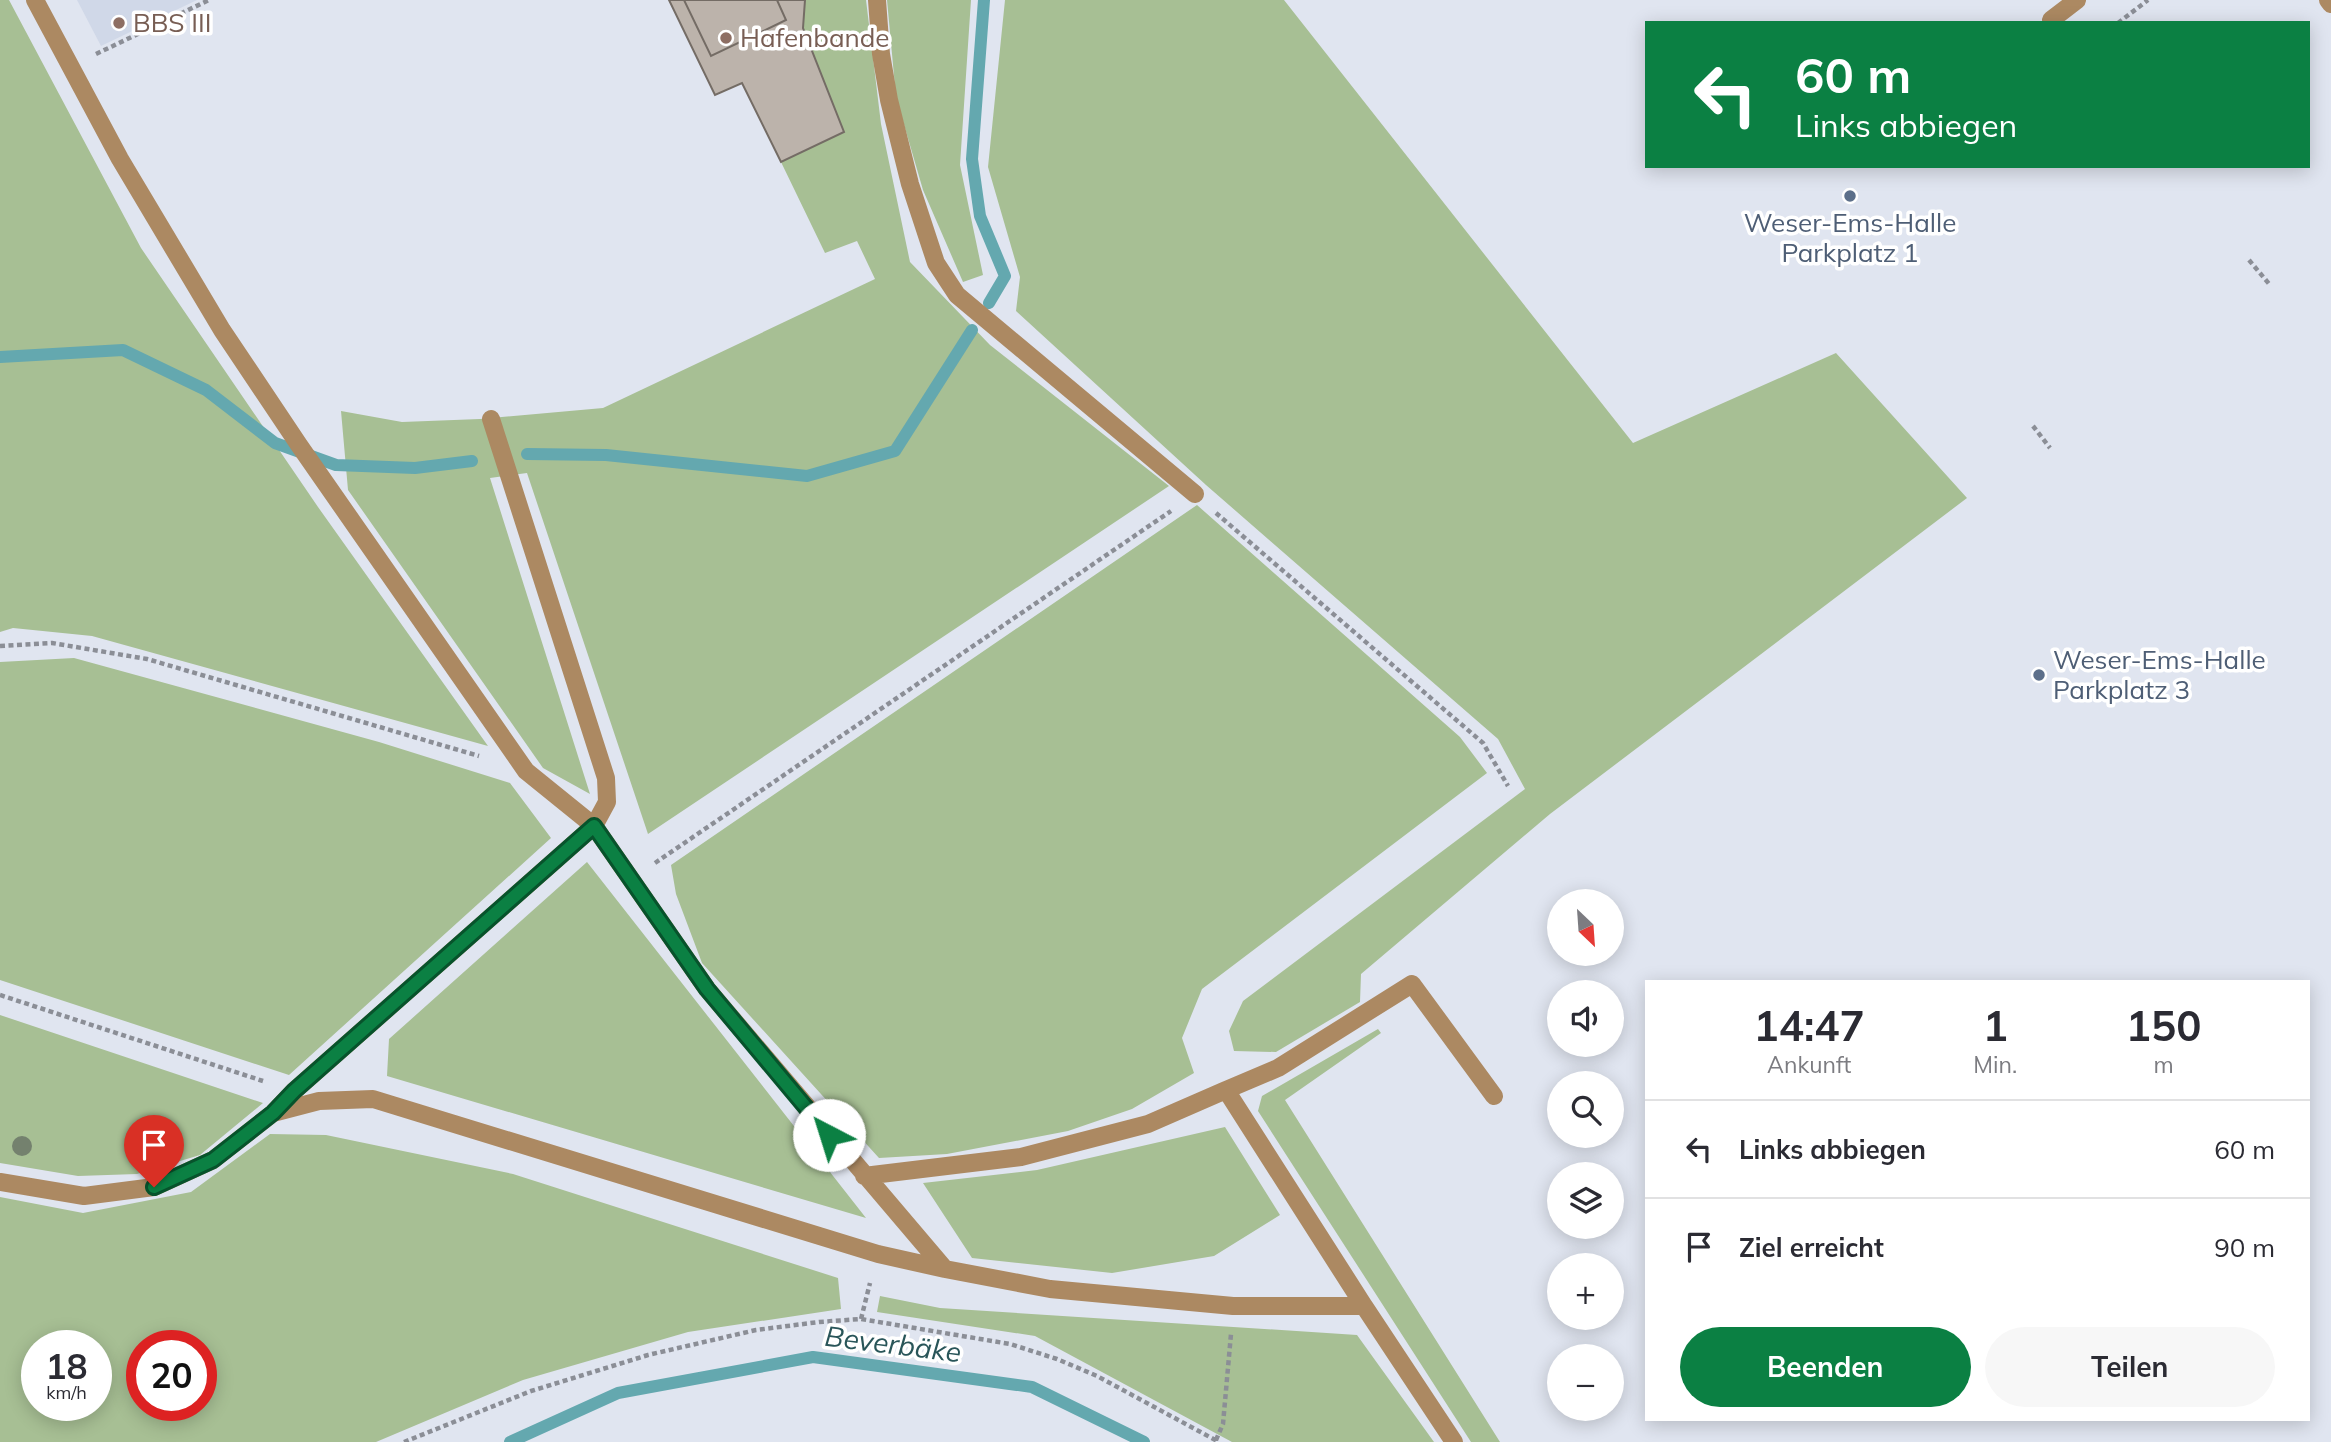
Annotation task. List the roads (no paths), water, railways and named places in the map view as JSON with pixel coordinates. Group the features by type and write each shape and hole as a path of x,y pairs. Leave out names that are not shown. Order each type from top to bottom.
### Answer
{"lane":[{"path":"35,0 120,159 222,330 526,771 594,826 707,989 945,1269"},
{"path":"877,0 881,54 896,132 921,222 936,263 957,295 1195,494"},
{"path":"2050,20 2077,0"},
{"path":"0,1182 83,1196 154,1187 213,1160 273,1113 294,1091 594,826 607,802 606,778 491,419"},
{"path":"864,1176 1021,1157 1148,1124 1278,1068 1412,984 1494,1096"},
{"path":"1226,1090 1454,1442"},
{"path":"273,1113 319,1101 373,1099 878,1254 1050,1289 1233,1306 1364,1306"}],"waterway":[{"path":"984,0 972,159 980,216 1005,276 989,303"},
{"path":"527,454 606,455 807,476 895,451 972,330"},
{"path":"0,357 123,350 206,390 275,443 336,465 415,468 472,461"},
{"name":"Beverbäke","path":"510,1442 618,1393 813,1357 1032,1387 1144,1442"}],"place":[{"name":"BBS III","path":"119,23"},
{"name":"Hafenbande","path":"726,38"},
{"name":"Weser-Ems-Halle Parkplatz 1","path":"1850,196"},
{"name":"Weser-Ems-Halle Parkplatz 3","path":"2039,675"}]}
